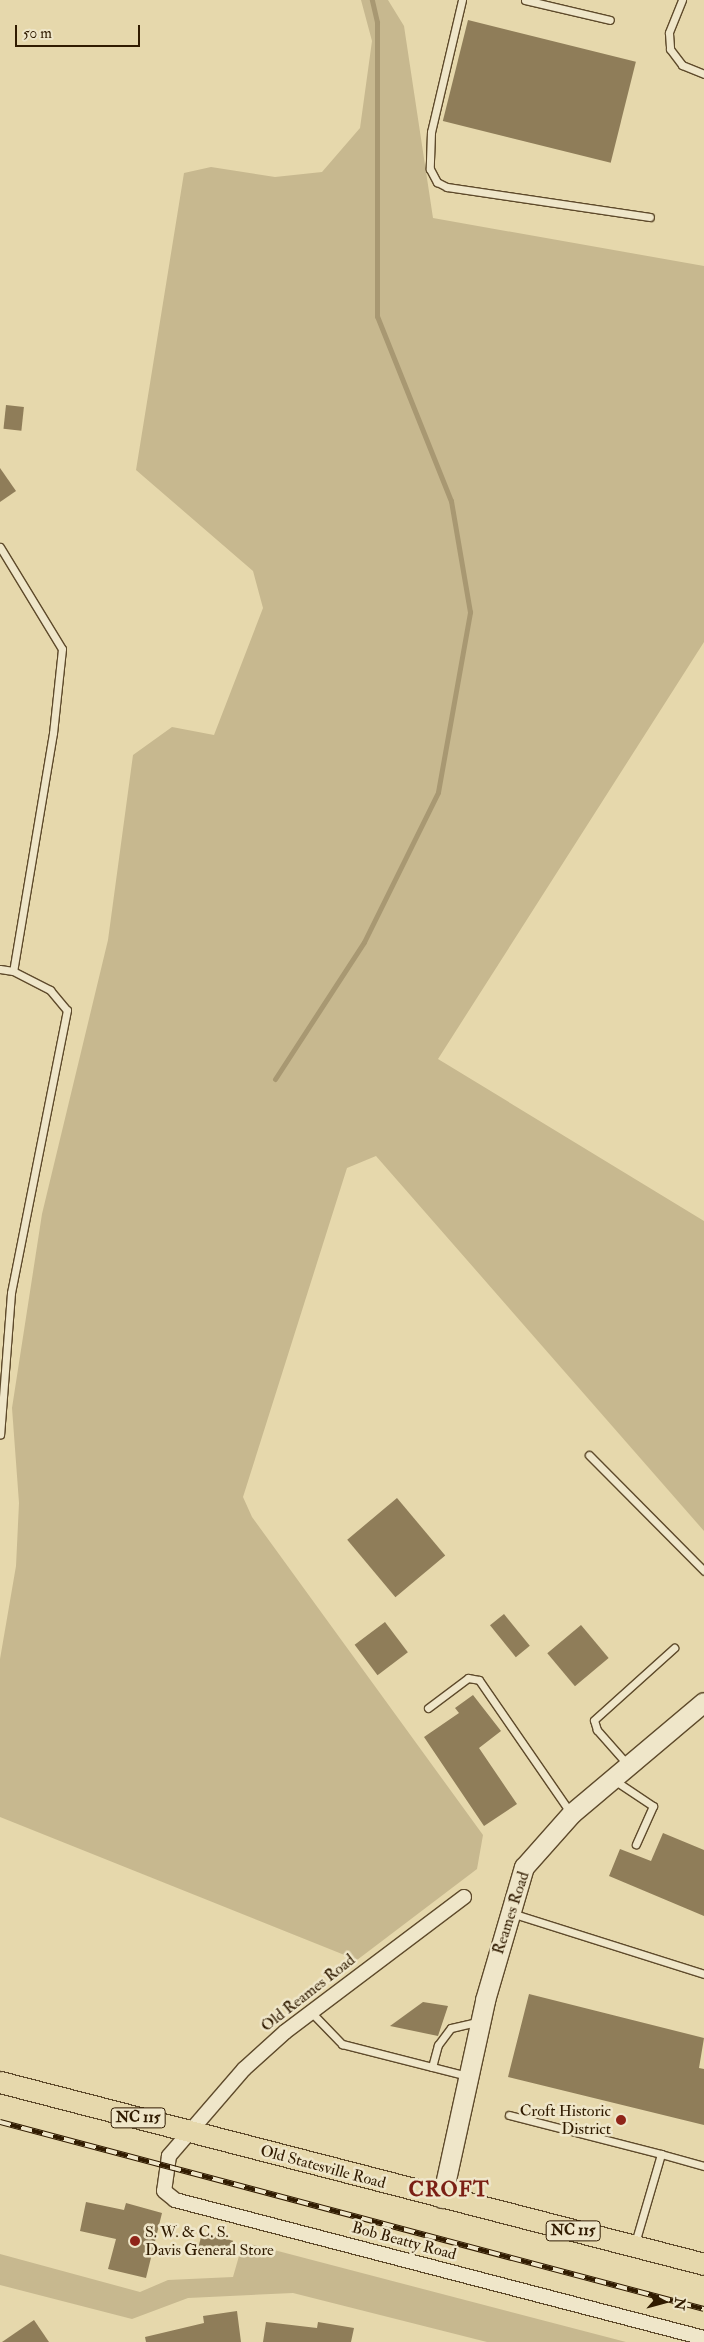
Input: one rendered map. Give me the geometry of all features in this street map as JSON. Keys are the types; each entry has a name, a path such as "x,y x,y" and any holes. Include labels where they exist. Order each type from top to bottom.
{"main road":[{"name":"Reames Road","path":"442,2198 480,2021 508,1912 524,1867 572,1813 704,1702"},
{"name":"Old Statesville Road","path":"0,2082 442,2198 704,2264"}],"street":[{"name":"Old Reames Road","path":"188,2131 244,2069 311,2012 464,1897"},
{"name":"Bob Beatty Road","path":"188,2131 169,2156 162,2184 175,2200 704,2338"}],"lane":[{"path":"462,0 431,132 430,170 438,182 447,187 650,216"},
{"path":"525,0 610,20"},
{"path":"682,0 669,33 670,49 682,65 704,74"},
{"path":"0,547 62,649 54,732 13,971"},
{"path":"0,969 13,971 50,990 67,1010 11,1293 0,1435"},
{"path":"589,1455 704,1571"},
{"path":"628,1765 597,1730 594,1720 674,1648"},
{"path":"428,1708 468,1678 479,1680 572,1813"},
{"path":"612,1779 653,1806 636,1844"},
{"path":"508,1912 704,1974"},
{"path":"311,2012 342,2044 468,2076"},
{"path":"432,2067 438,2044 451,2028 480,2021"},
{"path":"509,2114 704,2166"},
{"path":"634,2246 661,2154"}],"shaded area":[{"path":"361,0 388,0 404,26 433,218 704,266 704,642 438,1059 704,1221 704,1531 376,1156 347,1168 243,1497 252,1517 483,1835 477,1869 357,1960 0,1817 0,1659 16,1566 19,1503 12,1408 42,1214 108,940 133,755 172,727 214,735 263,608 253,571 136,470 184,173 211,167 275,177 322,172 360,128 372,41"},
{"path":"243,2242 626,2342 487,2342 293,2293 188,2298 132,2319 0,2285 0,2254 140,2292 168,2280 233,2277"}],"building":[{"path":"468,20 636,62 611,163 443,121"},
{"path":"6,405 24,407 21,431 3,429"},
{"path":"0,468 16,491 0,502"},
{"path":"397,1498 445,1555 395,1597 347,1540"},
{"path":"504,1614 530,1646 516,1657 490,1625"},
{"path":"385,1622 408,1652 378,1675 355,1645"},
{"path":"581,1625 609,1658 575,1686 547,1653"},
{"path":"473,1695 501,1731 479,1748 517,1804 484,1826 424,1737 459,1713 455,1708"},
{"path":"663,1833 704,1850 704,1916 609,1876 620,1849 651,1861"},
{"path":"529,1994 704,2038 699,2068 704,2069 704,2125 508,2077"},
{"path":"423,2002 448,2006 438,2036 390,2026"},
{"name":"S. W. & C. S. Davis General Store","path":"86,2202 124,2210 126,2203 162,2213 146,2278 108,2269 116,2239 80,2231"},
{"path":"202,2233 233,2241 229,2257 198,2249"},
{"path":"237,2311 241,2342 146,2342 145,2337 204,2323 203,2316"},
{"path":"34,2320 49,2342 2,2342"},
{"path":"266,2322 317,2328 318,2322 354,2328 351,2342 263,2342"}],"waterway":[{"path":"275,1079 364,942 438,792 470,612 451,501 377,316 377,22 372,0"}],"railway":[{"path":"0,2122 704,2309"}],"place":[{"name":"Croft Historic District","path":"621,2120"},
{"name":"S. W. & C. S. Davis General Store","path":"135,2241"}],"district":[{"name":"CROFT","path":"449,2190"}]}
